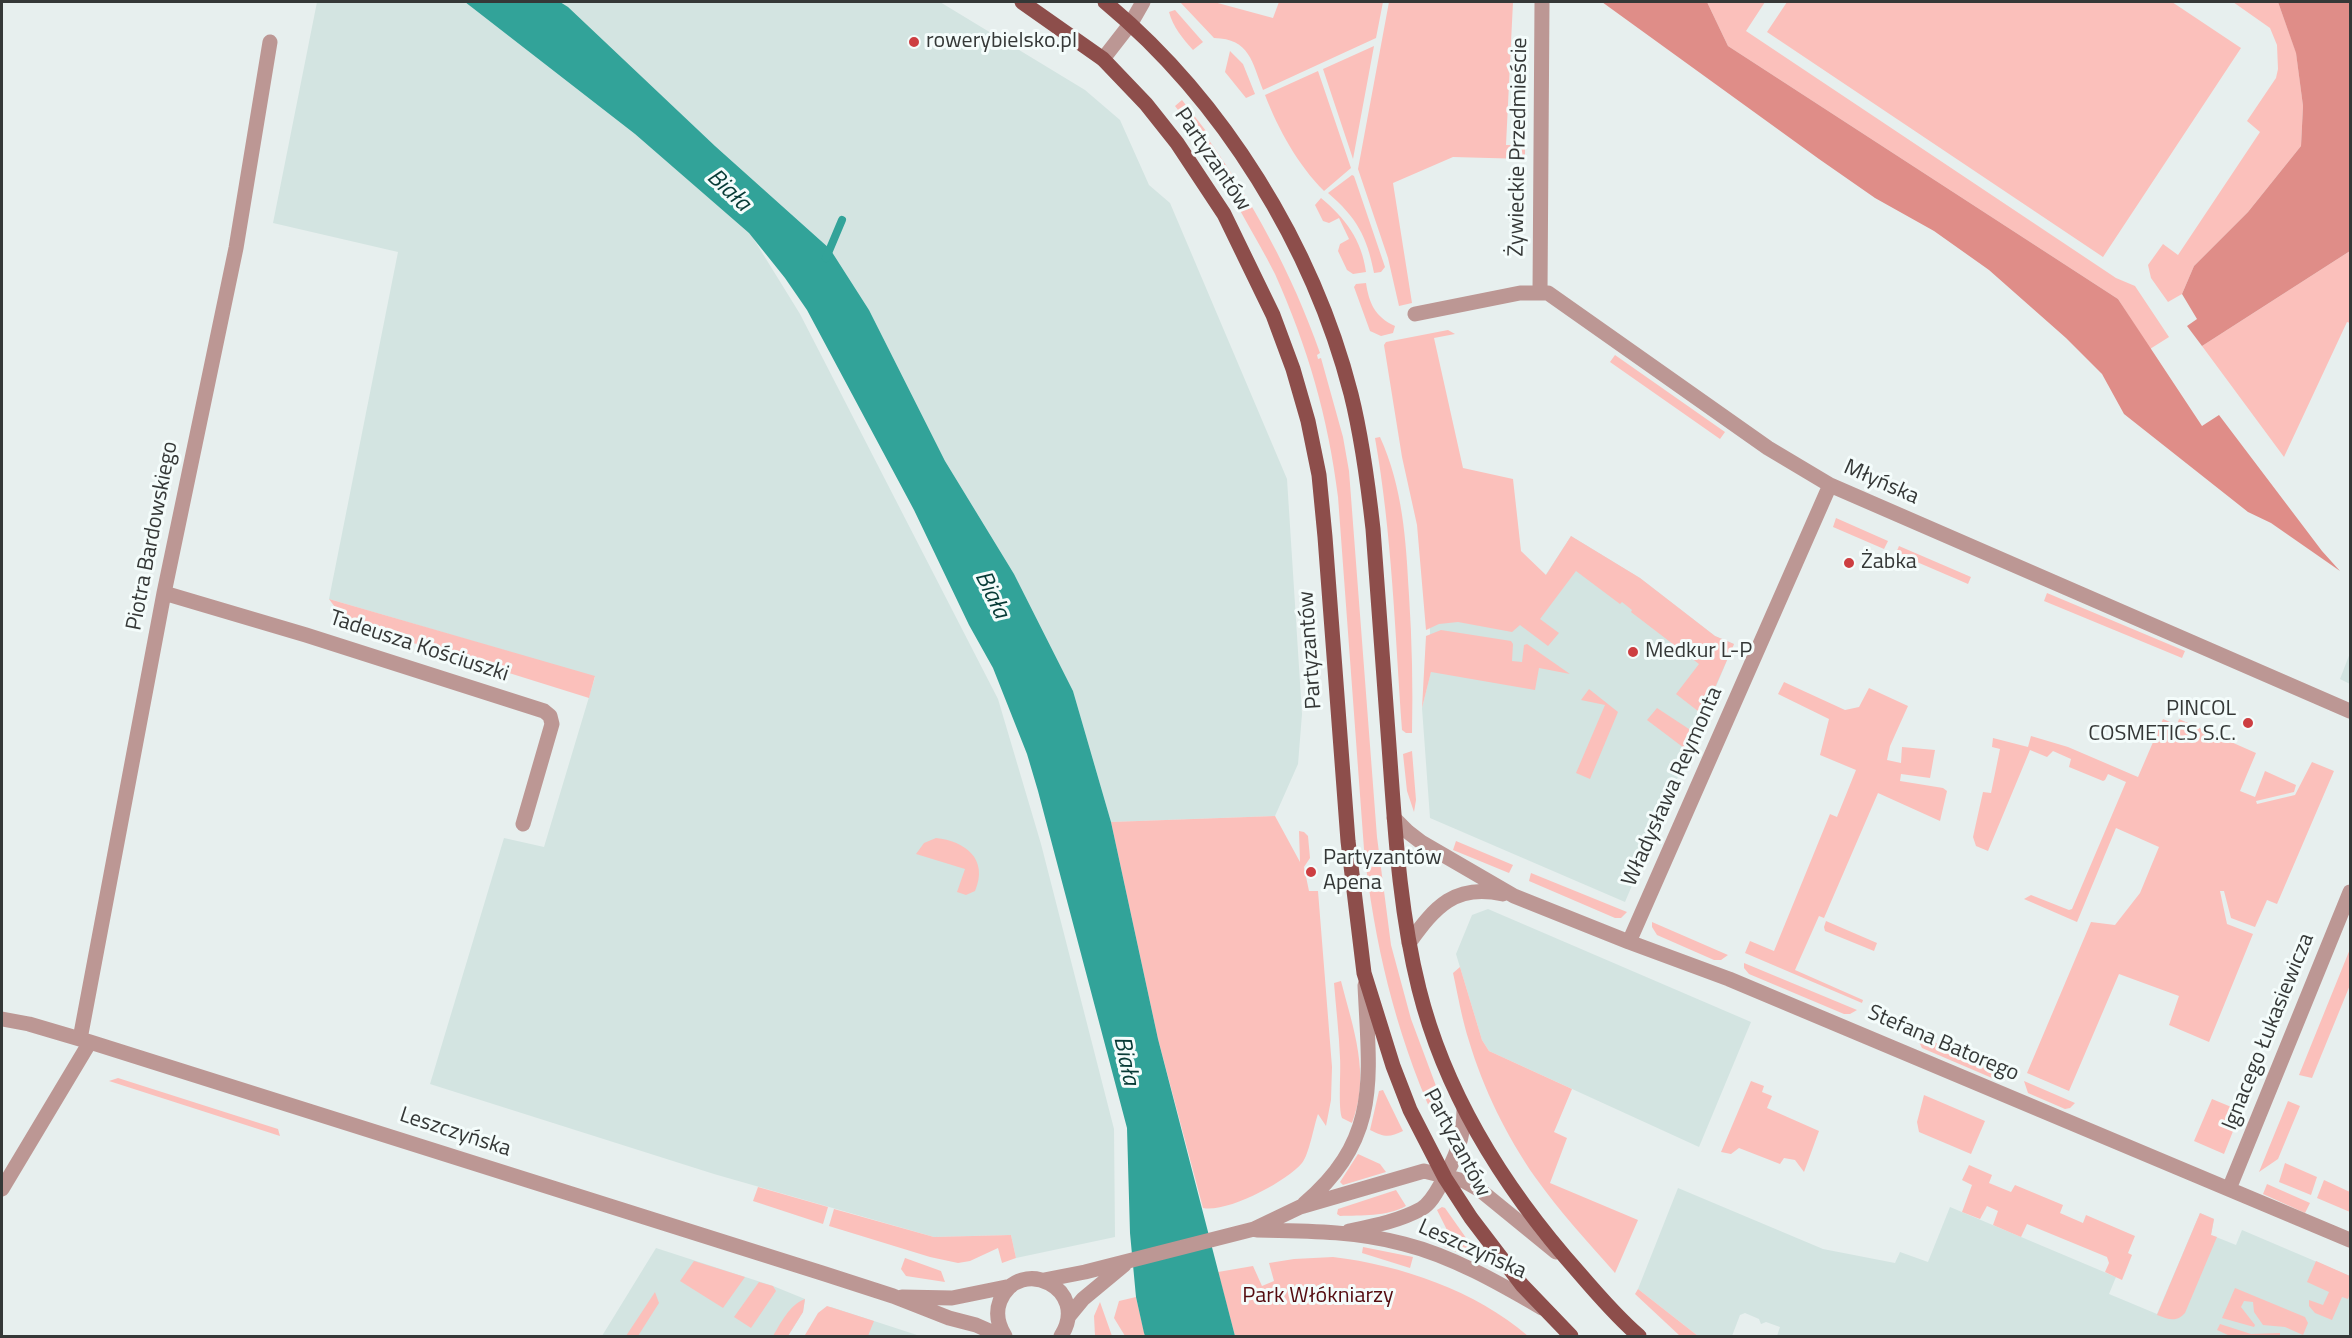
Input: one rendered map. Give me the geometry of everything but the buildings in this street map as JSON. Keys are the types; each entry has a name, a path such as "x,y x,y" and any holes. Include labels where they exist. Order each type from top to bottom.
{"main road":[{"name":"Partyzantów","path":"1022,2 1103,59 1140,97 1170,135 1224,214 1273,315 1293,369 1308,421 1319,475 1348,841 1364,973 1410,1110 1445,1178 1478,1228 1544,1310 1571,1336"},
{"name":"Partyzantów","path":"1105,2 1131,23 1182,78 1225,132 1273,204 1317,295 1351,394 1360,438 1373,529 1401,893 1419,991 1464,1110 1509,1187 1570,1263 1639,1336"}],"street":[{"path":"1103,59 1131,23 1143,2"},
{"name":"Żywieckie Przedmieście","path":"1540,292 1542,2"},
{"name":"Piotra Bardowskiego","path":"85,1040 164,593 236,248 270,42"},
{"path":"1415,314 1520,293 1540,292"},
{"name":"Młyńska","path":"1540,292 1554,296 1758,441 1830,485 2350,711"},
{"name":"Władysława Reymonta","path":"1629,942 1830,485"},
{"name":"Tadeusza Kościuszki","path":"164,593 306,635 544,711 550,716 552,724 523,824"},
{"name":"Stefana Batorego","path":"1394,818 1421,842 1514,896 1729,979 2350,1240"},
{"name":"Stefana Batorego","path":"1409,943 1430,916 1457,895 1479,890 1514,896"},
{"name":"Ignacego Łukasiewicza","path":"2229,1189 2350,892"},
{"name":"Leszczyńska","path":"1300,1207 1324,1187 1342,1165 1356,1139 1366,1107 1369,1075 1364,973"},
{"name":"Leszczyńska","path":"2,1019 85,1040 893,1296 920,1308 1003,1336"},
{"path":"2,1189 85,1040"},
{"name":"Leszczyńska","path":"1343,1233 1390,1222 1422,1209 1435,1195 1454,1162 1464,1129 1464,1110"},
{"name":"Leszczyńska","path":"893,1296 952,1298 1011,1286 1033,1278 1044,1280 1254,1229 1300,1207 1424,1172 1445,1178"},
{"path":"1445,1178 1464,1181 1480,1190 1570,1263"},
{"name":"Leszczyńska","path":"1254,1229 1343,1233 1404,1244 1428,1251 1485,1276 1544,1310"},
{"name":"Leszczyńska","path":"1068,1329 1083,1299 1129,1261"},
{"path":"1044,1280 1063,1294 1068,1329"},
{"path":"1003,1336 997,1317 998,1306 1003,1295 1011,1286"}],"shaded area":[{"path":"317,2 465,2 635,134 750,233 800,314 998,699 1041,844 1114,1129 1115,1237 1016,1258 1011,1235 934,1237 714,1174 430,1084 504,838 544,847 595,677 329,599 398,252 273,223"},
{"path":"560,2 940,2 1085,90 1120,120 1149,185 1170,203 1287,479 1302,714 1298,764 1275,816 1111,822 1073,691 1014,574 945,461 869,310 830,249"},
{"path":"1602,2 1707,2 1728,46 2118,299 2202,426 2219,415 2322,551 2340,571 2271,523 2248,512 2124,414 2102,374 2066,338 1989,270 1934,231 1875,198"},
{"path":"2278,2 2350,2 2350,251 2202,346 2187,326 2197,319 2182,294 2194,266 2248,212 2301,146 2303,106 2296,53"},
{"path":"1571,536 1640,578 1715,636 1734,644 1625,902 1430,818 1422,708 1431,671 1429,593 1545,576"},
{"path":"2350,653 2350,684 2340,679"},
{"path":"1488,909 1751,1022 1699,1147 1489,1051 1482,1040 1456,954 1472,915"},
{"path":"1678,1188 1823,1249 1895,1263 1900,1252 1928,1262 1950,1207 2116,1277 2109,1294 2157,1314 2200,1213 2214,1219 2211,1235 2236,1245 2242,1230 2350,1276 2350,1336 1777,1336 1780,1327 1766,1322 1761,1324 1759,1319 1745,1313 1740,1315 1732,1336 1698,1336 1638,1289"},
{"path":"656,1248 773,1286 805,1299 803,1312 788,1336 602,1336"},
{"path":"831,1307 874,1321 920,1336 810,1336"}],"green space":[{"path":"1180,2 1214,2 1273,18 1279,2 1383,2 1376,38 1263,90 1248,54 1235,43 1226,39 1214,38"},
{"path":"1389,2 1513,2 1506,145 1525,145 1525,159 1453,157 1393,183 1412,303 1399,306 1388,258 1358,169"},
{"path":"1707,2 1765,2 1746,31 2116,278 2135,286 2169,337 2150,349 2118,299 1728,46"},
{"path":"1787,2 2172,2 2241,48 2103,257 1767,32"},
{"path":"2233,2 2278,2 2296,52 2303,106 2301,146 2248,212 2194,266 2182,294 2168,302 2151,278 2148,265 2163,244 2178,255 2260,132 2247,121 2276,78 2278,69 2277,45 2270,28"},
{"path":"1175,10 1203,42 1193,50 1173,23 1169,12"},
{"path":"1374,46 1353,159 1323,69"},
{"path":"1230,51 1243,64 1255,94 1246,98 1225,72"},
{"path":"1318,71 1351,168 1324,191 1290,146 1265,95"},
{"path":"1182,100 1206,131 1204,133 1239,185 1284,266 1320,353 1317,355 1318,359 1321,358 1343,437 1349,471 1377,837 1391,945 1411,1019 1445,1110 1433,1116 1397,1018 1380,952 1368,884 1338,497 1329,439 1307,356 1275,274 1211,158 1175,106"},
{"path":"1352,175 1385,267 1381,272 1374,273 1368,248 1359,228 1346,210 1328,193"},
{"path":"1321,198 1351,230 1361,250 1366,272 1353,274 1347,270 1338,251 1340,244 1349,239 1339,218 1329,223 1323,221 1315,205"},
{"path":"2350,251 2350,323 2347,322 2284,457 2202,346"},
{"path":"1366,283 1374,309 1382,318 1395,326 1393,333 1381,336 1370,331 1354,287 1356,284"},
{"path":"1448,330 1455,334 1434,338 1463,468 1513,479 1521,551 1546,575 1571,536 1640,578 1715,636 1734,644 1703,715 1676,694 1699,664 1631,612 1632,610 1622,602 1620,604 1576,571 1540,619 1559,633 1548,646 1520,625 1512,632 1458,622 1439,624 1426,630 1417,525 1402,457 1384,345 1386,342"},
{"path":"1615,355 1725,432 1720,439 1610,362"},
{"path":"1380,437 1394,475 1405,534 1412,647 1412,733 1402,730 1389,547 1375,438"},
{"path":"1836,518 1888,541 1884,549 1833,527"},
{"path":"1899,546 1971,577 1968,584 1896,553"},
{"path":"2047,593 2185,651 2182,658 2044,601"},
{"path":"329,599 595,676 589,698 362,627 337,610"},
{"path":"1441,630 1511,641 1513,644 1512,661 1522,662 1524,645 1527,644 1570,674 1539,668 1535,690 1431,672 1422,708 1426,636"},
{"path":"1784,682 1845,710 1859,707 1869,688 1908,706 1890,746 1887,760 1901,763 1902,747 1935,750 1930,778 1901,774 1900,781 1943,788 1947,791 1940,821 1878,793 1824,918 1819,916 1795,970 1863,1000 1862,1003 1745,953 1750,941 1774,951 1830,814 1837,817 1856,770 1820,755 1829,719 1778,694"},
{"path":"1589,689 1618,712 1590,779 1576,773 1605,705 1581,700"},
{"path":"1657,708 1695,733 1688,751 1647,720"},
{"path":"2163,719 2177,725 2179,719 2256,753 2240,791 2255,797 2265,771 2296,785 2294,792 2256,801 2257,804 2295,795 2312,762 2334,771 2277,904 2267,900 2255,927 2231,918 2224,891 2220,891 2227,924 2253,934 2209,1042 2169,1025 2179,996 2119,974 2069,1091 2027,1073 2091,922 2115,925 2140,893 2159,847 2116,828 2077,922 2024,899 2031,895 2069,910 2072,909 2126,782 2108,774 2103,781 2069,767 2071,759 2053,751 2047,757 2030,750 1988,851 1976,846 1973,837 1983,792 1991,793 2000,749 1992,747 1993,738 2028,747 2031,736 2068,747 2138,777"},
{"path":"1412,751 1416,800 1414,812 1407,791 1403,754"},
{"path":"1275,816 1300,862 1299,831 1308,836 1310,858 1304,867 1309,891 1318,891 1332,1067 1331,1100 1326,1126 1318,1114 1307,1154 1294,1171 1270,1187 1241,1201 1226,1206 1203,1208 1158,1039 1111,822"},
{"path":"936,838 956,843 972,854 979,870 979,880 975,891 966,895 957,892 965,869 916,854 924,843"},
{"path":"1456,841 1513,865 1509,873 1453,850"},
{"path":"1531,873 1627,912 1621,918 1615,918 1529,881"},
{"path":"1826,921 1877,943 1874,951 1825,931"},
{"path":"1652,922 1728,955 1721,960 1714,960 1657,935"},
{"path":"2350,949 2350,985 2312,1078 2299,1075"},
{"path":"1744,963 1857,1010 1844,1014 1749,974 1744,968"},
{"path":"1460,967 1482,1040 1489,1051 1572,1089 1554,1132 1567,1138 1550,1183 1638,1220 1615,1273 1544,1190 1525,1162 1497,1112 1481,1076 1464,1024 1453,973"},
{"path":"1341,981 1355,1034 1360,1069 1360,1087 1352,1123 1342,1118 1340,1106 1340,1049 1334,983"},
{"path":"1915,1034 2012,1076 1999,1081 1922,1048"},
{"path":"118,1078 278,1129 280,1136 109,1081"},
{"path":"1751,1081 1764,1086 1762,1092 1772,1096 1767,1108 1819,1131 1804,1172 1795,1160 1784,1158 1780,1164 1739,1148 1731,1154 1721,1152"},
{"path":"2024,1081 2075,1103 2065,1109 2028,1093"},
{"path":"1383,1090 1403,1131 1390,1136 1370,1130 1379,1091"},
{"path":"1924,1095 1985,1121 1971,1154 1919,1132 1917,1122"},
{"path":"2212,1099 2241,1111 2224,1154 2194,1141"},
{"path":"2288,1101 2300,1106 2278,1159 2259,1172"},
{"path":"1358,1154 1380,1164 1386,1172 1343,1185 1340,1182"},
{"path":"2285,1163 2317,1177 2311,1195 2279,1182"},
{"path":"1969,1165 1992,1175 1989,1183 2011,1192 2015,1185 2063,1205 2060,1213 2083,1223 2086,1215 2135,1236 2128,1253 2132,1255 2122,1280 2105,1272 2109,1263 2107,1257 2027,1224 2021,1237 1993,1225 1998,1211 1987,1206 1980,1219 1962,1212 1972,1185 1962,1180"},
{"path":"2324,1180 2350,1192 2350,1212 2317,1198"},
{"path":"2267,1184 2310,1203 2305,1213 2263,1194"},
{"path":"758,1187 828,1207 823,1224 753,1201"},
{"path":"1396,1190 1406,1206 1398,1210 1374,1215 1340,1216 1337,1214 1338,1209"},
{"path":"1442,1207 1476,1252 1476,1257 1472,1258 1444,1247 1448,1232 1437,1210"},
{"path":"834,1209 934,1237 1011,1235 1016,1258 1002,1263 998,1248 970,1261 958,1263 930,1257 829,1226"},
{"path":"2200,1213 2214,1219 2211,1235 2217,1237 2185,1313 2175,1319 2168,1319 2157,1315"},
{"path":"1363,1247 1413,1257 1410,1268 1362,1253"},
{"name":"Park Włókniarzy","path":"1333,1257 1385,1266 1461,1293 1507,1320 1528,1336 1235,1336 1218,1272 1253,1266 1262,1286 1274,1281 1269,1263"},
{"path":"905,1258 941,1271 945,1282 906,1276 901,1269"},
{"path":"694,1261 745,1277 723,1308 680,1281"},
{"path":"2316,1261 2350,1276 2348,1299 2342,1297 2332,1320 2315,1313 2309,1306 2309,1300 2323,1305 2329,1292 2307,1282"},
{"path":"759,1282 773,1286 776,1291 751,1328 734,1317"},
{"path":"2235,1288 2305,1317 2308,1323 2303,1335 2285,1327 2263,1325 2254,1312 2253,1302 2244,1301 2241,1307 2255,1325 2254,1327 2222,1318"},
{"path":"1638,1289 1698,1336 1680,1336 1635,1294"},
{"path":"655,1292 659,1303 638,1336 626,1336"},
{"path":"1136,1297 1145,1336 1125,1336 1114,1318 1119,1301"},
{"path":"805,1299 803,1312 788,1336 773,1336 794,1305"},
{"path":"1100,1302 1112,1336 1095,1336 1094,1316"},
{"path":"827,1306 874,1321 868,1336 805,1335 818,1313"},
{"path":"2220,1324 2251,1334 2280,1333 2280,1336 2230,1336 2217,1330"}],"water":[{"name":"Biała","path":"465,2 560,2 568,7 715,146 830,249 869,310 945,461 1014,574 1073,691 1111,822 1158,1039 1235,1336 1145,1336 1136,1297 1130,1233 1127,1128 1027,754 993,668 969,625 914,510 807,310 749,233 635,134"}],"waterway":[{"path":"826,258 842,220"}],"place":[{"name":"rowerybielsko.pl","path":"914,42"},
{"name":"Żabka","path":"1849,563"},
{"name":"Medkur L-P","path":"1633,652"},
{"name":"PINCOL COSMETICS S.C.","path":"2248,723"},
{"name":"Partyzantów Apena","path":"1311,872"}]}
